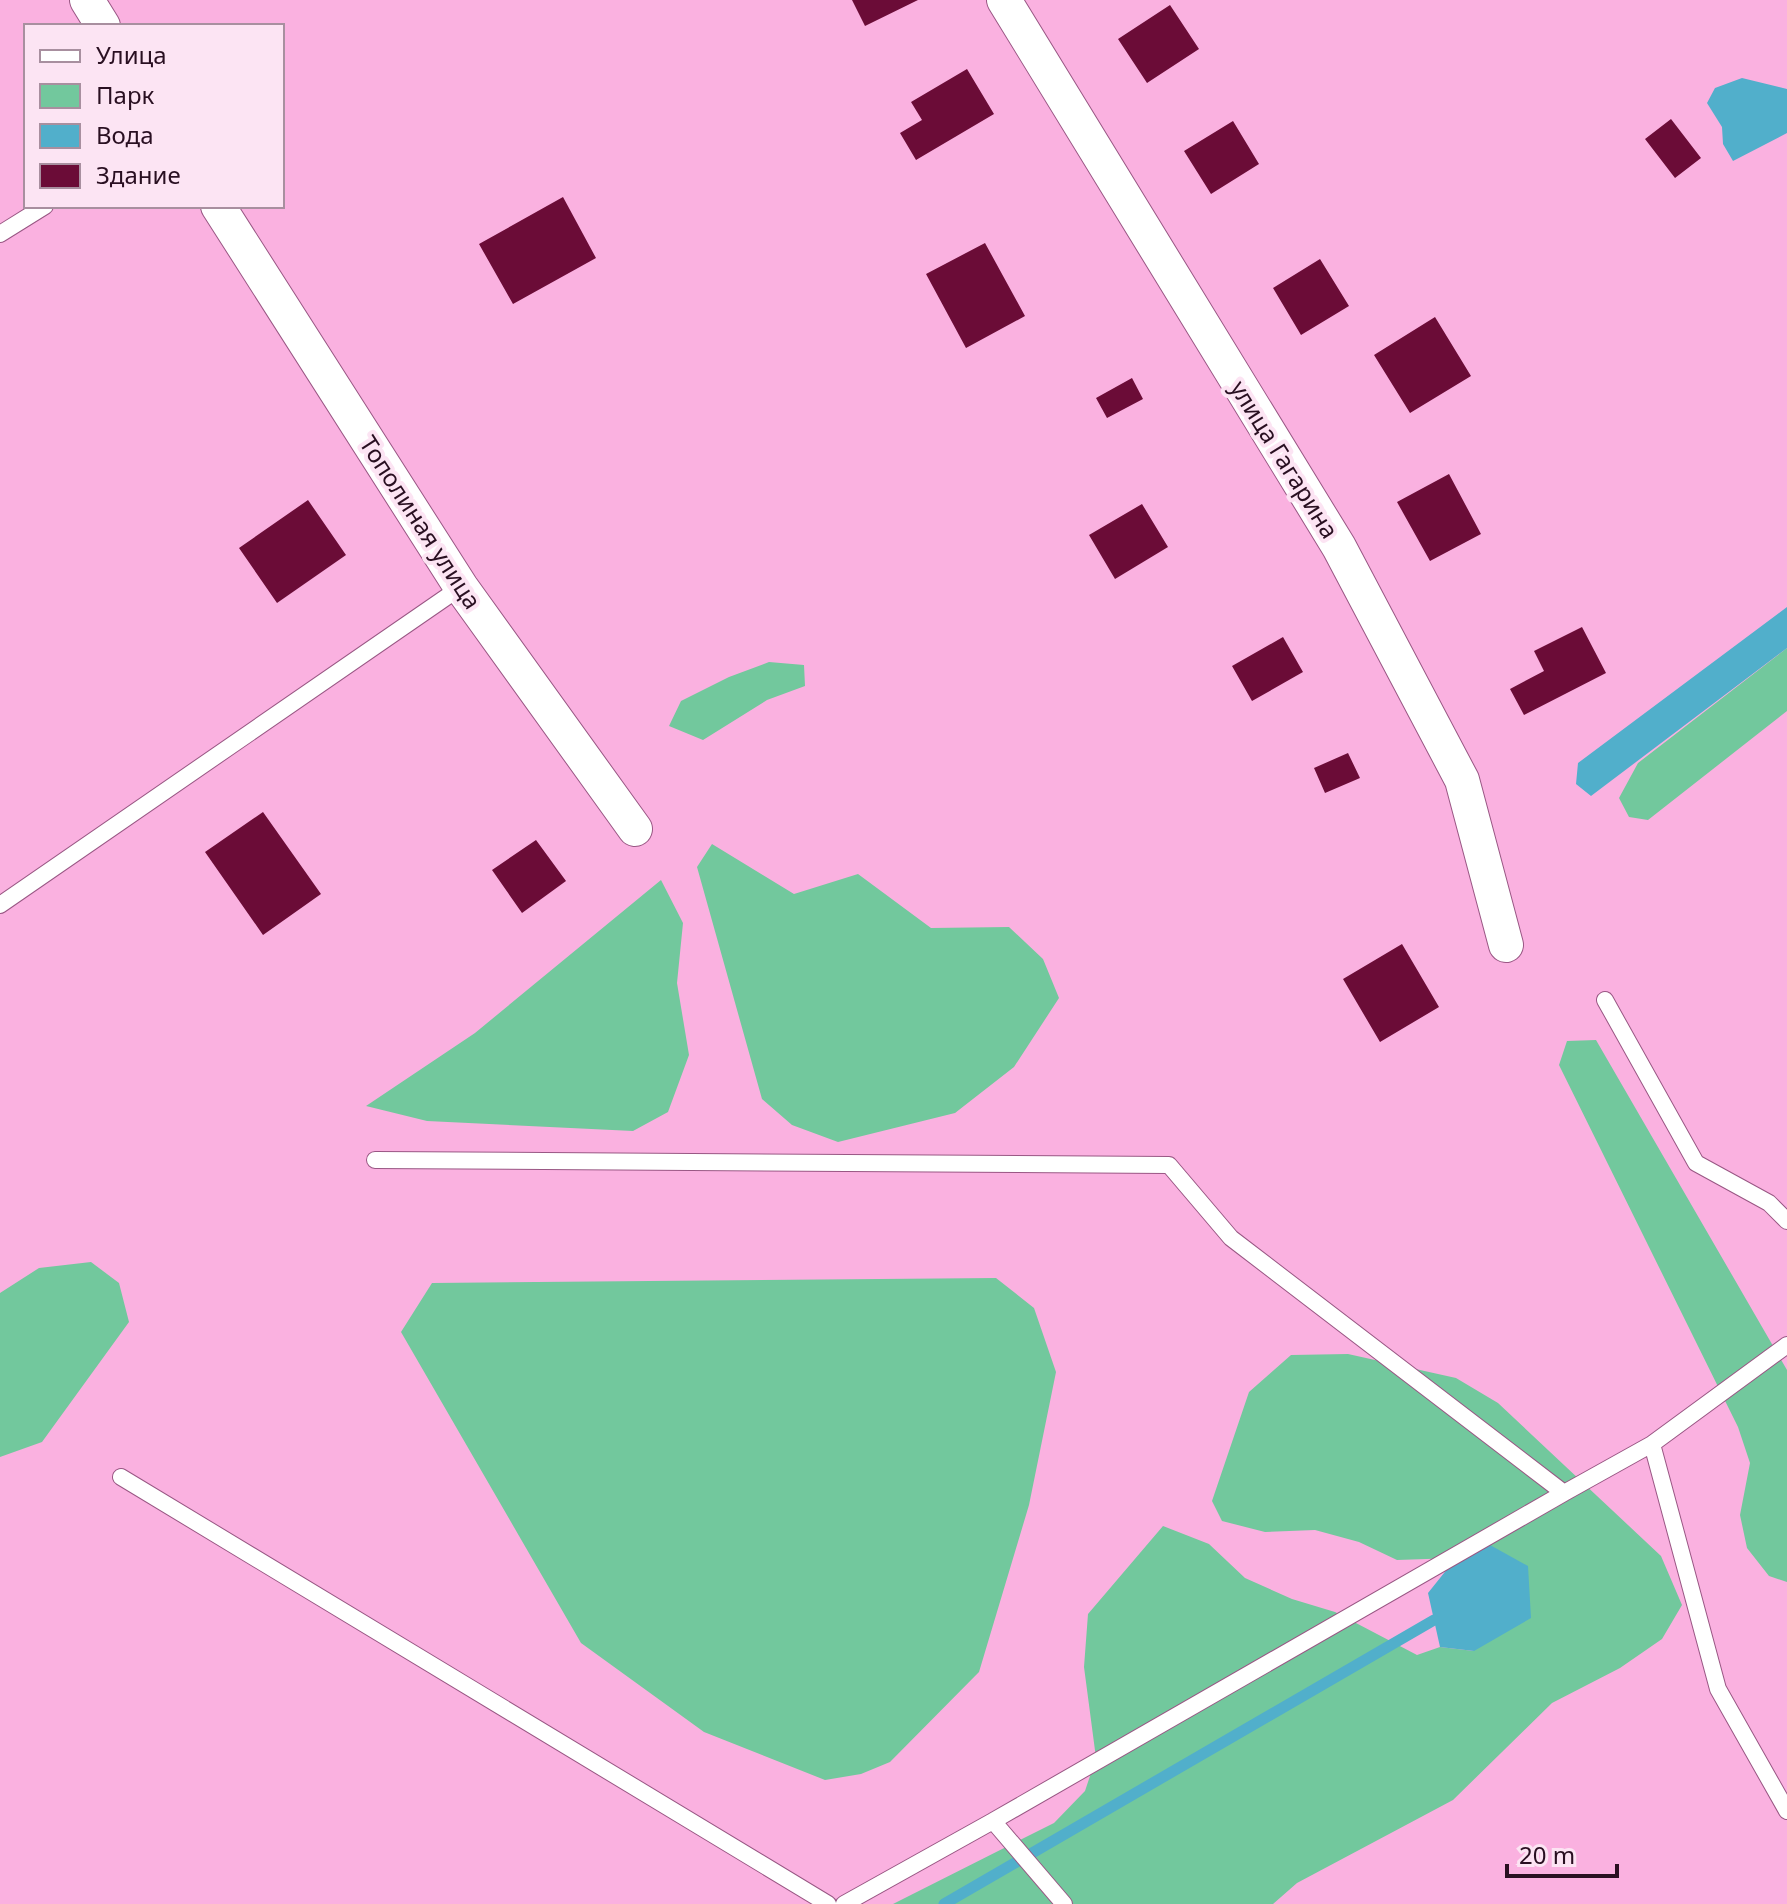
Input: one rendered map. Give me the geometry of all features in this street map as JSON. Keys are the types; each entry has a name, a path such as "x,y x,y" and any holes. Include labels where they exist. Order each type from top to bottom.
{"street":[{"path":"87,0 102,24"},
{"name":"улица Гагарина","path":"1004,0 1347,561 1462,780 1506,945"},
{"name":"Тополиная улица","path":"219,208 461,587 635,829"}],"lane":[{"path":"0,234 42,208"},
{"path":"0,905 461,587"},
{"path":"1605,1000 1696,1163 1769,1203 1787,1221"},
{"path":"375,1160 1169,1165 1231,1238 1564,1493"},
{"path":"844,1904 1652,1444 1787,1345"},
{"path":"1652,1444 1718,1689 1787,1811"},
{"path":"121,1477 828,1904"},
{"path":"993,1821 1064,1904"}],"green space":[{"path":"1787,648 1787,711 1648,820 1629,817 1619,798 1638,763"},
{"path":"769,662 804,665 805,686 767,700 703,740 669,726 681,701 729,677"},
{"path":"712,844 794,894 858,874 931,928 1009,927 1043,959 1059,998 1014,1067 955,1113 838,1142 792,1125 762,1099 697,867"},
{"path":"661,880 683,923 677,983 689,1055 668,1112 633,1131 427,1121 366,1106 475,1033"},
{"path":"1596,1040 1787,1370 1787,1582 1769,1576 1747,1548 1740,1515 1750,1463 1738,1427 1559,1065 1567,1041"},
{"path":"91,1262 119,1283 129,1322 42,1442 0,1457 0,1293 39,1268"},
{"path":"996,1278 1034,1308 1056,1372 1029,1505 979,1672 890,1762 861,1774 825,1780 704,1732 581,1643 401,1332 432,1283"},
{"path":"1348,1354 1456,1378 1498,1403 1661,1556 1682,1605 1662,1639 1620,1668 1552,1703 1453,1800 1297,1883 1273,1904 893,1904 1054,1823 1085,1791 1096,1758 1084,1667 1088,1614 1163,1526 1209,1544 1245,1578 1292,1599 1335,1612 1417,1655 1440,1647 1474,1651 1456,1558 1397,1560 1359,1542 1315,1530 1265,1532 1222,1521 1212,1501 1249,1392 1291,1355"}],"water":[{"path":"1742,78 1787,89 1787,133 1733,161 1723,144 1722,127 1707,103 1715,88"},
{"path":"1787,607 1787,648 1591,796 1576,784 1578,763"},
{"path":"1490,1545 1528,1566 1531,1618 1474,1651 1440,1647 1428,1593 1456,1558"}],"building":[{"path":"852,0 918,0 865,26"},
{"path":"1170,5 1199,49 1147,83 1118,39"},
{"path":"967,69 994,114 916,160 900,133 922,120 911,102"},
{"path":"1671,119 1701,158 1675,178 1645,139"},
{"path":"1233,121 1259,164 1211,194 1184,151"},
{"path":"563,197 596,258 513,304 479,244"},
{"path":"985,243 1025,316 966,348 926,274"},
{"path":"1320,259 1349,306 1301,335 1273,288"},
{"path":"1435,317 1471,376 1410,413 1374,355"},
{"path":"1132,378 1143,399 1107,418 1096,398"},
{"path":"1449,474 1481,534 1430,561 1397,502"},
{"path":"308,500 346,555 277,603 239,548"},
{"path":"1142,504 1168,547 1115,579 1089,535"},
{"path":"1582,627 1606,673 1524,715 1510,689 1544,671 1534,651"},
{"path":"1283,637 1303,672 1252,701 1232,666"},
{"path":"1348,753 1360,778 1325,793 1314,768"},
{"path":"263,812 321,894 263,935 205,852"},
{"path":"536,840 566,881 522,913 492,870"},
{"path":"1402,944 1439,1007 1380,1042 1343,979"}],"waterway":[{"path":"944,1904 1434,1620"}]}
